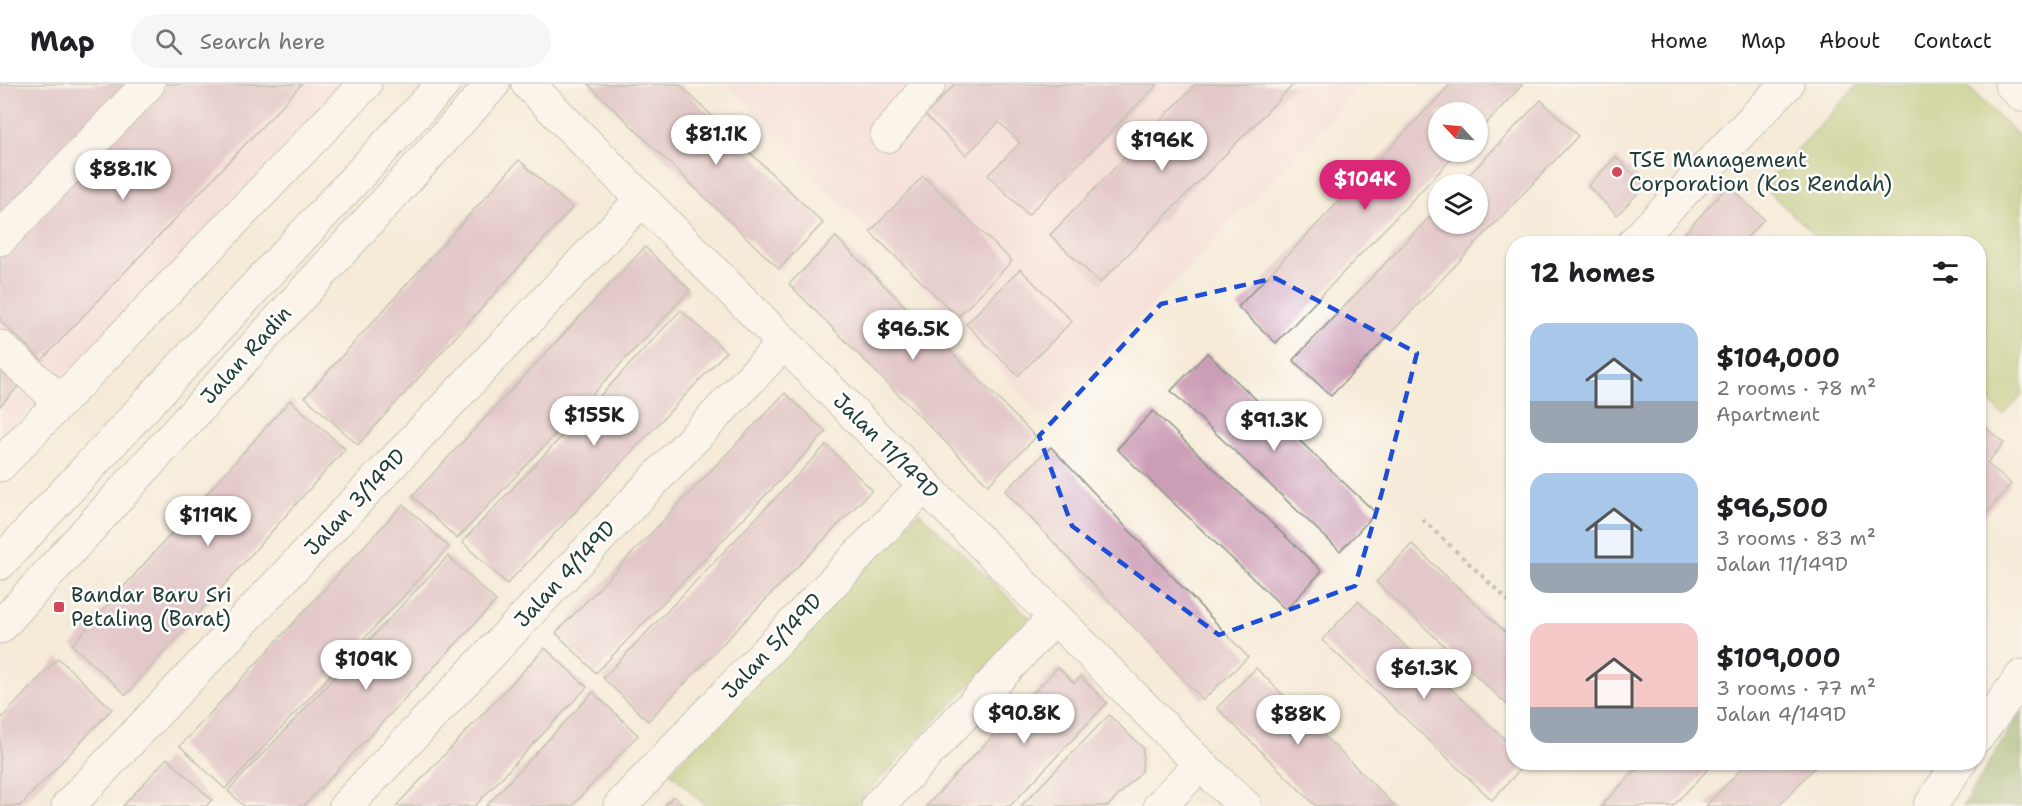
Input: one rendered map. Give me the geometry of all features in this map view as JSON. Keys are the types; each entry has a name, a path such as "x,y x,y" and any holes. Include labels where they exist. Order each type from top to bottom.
{"street":[{"path":"0,239 148,84"},
{"path":"0,465 365,84"},
{"name":"Jalan Radin","path":"0,563 443,84"},
{"name":"Jalan Radin","path":"0,627 493,84"},
{"name":"Jalan 11/149D","path":"528,84 1200,764 1245,806"},
{"path":"886,136 928,84"},
{"path":"1641,236 1787,84"},
{"path":"2011,84 2022,95"},
{"name":"Jalan 3/149D","path":"68,806 642,199"},
{"name":"Jalan 4/149D","path":"346,806 784,343"},
{"path":"0,347 60,401"},
{"name":"Jalan 5/149D","path":"620,806 925,485"},
{"path":"878,806 1055,617"},
{"path":"1989,697 2022,676"},
{"path":"1160,806 1200,764"},
{"path":"1930,806 1955,770"}],"path":[{"path":"1422,519 1506,598"}],"highlighted area":[{"path":"1275,278 1417,353 1382,492 1355,586 1219,635 1072,526 1039,436 1161,304"}],"shaded area":[{"path":"0,84 352,84 0,440"},
{"path":"728,84 1347,84 1355,92 1045,418"}],"green space":[{"path":"1859,84 1965,84 2022,139 2022,395 2003,415 1986,399 1986,236 1816,236 1763,186"},
{"path":"919,512 1032,620 854,806 706,806 670,772"},
{"path":"2022,711 2022,806 1963,806 1986,770"}],"building":[{"path":"0,84 126,84 0,217"},
{"path":"153,84 302,84 42,360 0,321 0,247"},
{"path":"588,84 679,84 823,223 779,269"},
{"path":"955,84 1158,84 1028,215 988,175 1020,143 999,122 966,155 925,115"},
{"path":"1196,84 1294,84 1100,283 1050,235"},
{"path":"1451,84 1523,84 1488,121 1488,102 1434,102"},
{"path":"1541,100 1578,136 1488,231 1488,174 1470,174 1481,162 1488,162 1488,155"},
{"path":"1428,108 1428,162 1448,162 1437,174 1428,174 1428,183 1276,343 1238,307"},
{"name":"TSE Management Corporation (Kos Rendah)","path":"1616,157 1645,186 1617,215 1588,186"},
{"path":"519,160 572,208 358,445 305,397"},
{"path":"923,176 1012,261 958,317 870,232"},
{"path":"1728,186 1764,219 1748,236 1682,236"},
{"path":"1428,218 1428,234 1485,234 1331,396 1293,360"},
{"path":"836,237 1036,437 988,485 789,284"},
{"path":"645,247 690,290 457,539 412,496"},
{"path":"1020,269 1072,321 1018,376 966,324"},
{"path":"681,310 726,352 507,584 462,542"},
{"path":"1207,353 1376,513 1340,551 1171,391"},
{"path":"0,357 24,380 0,406"},
{"path":"785,393 826,432 596,673 556,633"},
{"path":"290,400 345,449 126,695 72,645"},
{"path":"1153,411 1322,571 1286,610 1117,449"},
{"path":"1986,428 2004,443 1987,463 2011,484 1986,514"},
{"path":"826,445 872,490 648,721 603,678"},
{"path":"1051,447 1248,657 1203,700 1005,491"},
{"path":"403,504 449,547 225,789 180,746"},
{"path":"1412,544 1506,632 1506,704 1376,582"},
{"path":"448,556 496,601 304,806 244,806 228,791"},
{"path":"1358,601 1506,740 1506,770 1520,770 1492,800 1322,640"},
{"path":"545,648 587,687 475,806 396,806"},
{"path":"58,658 112,709 20,806 0,806 0,720"},
{"path":"1058,667 1074,683 1081,677 1107,703 1010,806 926,806"},
{"path":"1256,668 1395,806 1316,806 1217,708"},
{"path":"593,692 638,735 572,806 486,806"},
{"path":"1109,715 1143,748 1142,771 1108,806 1021,806"},
{"path":"167,758 212,800 206,806 123,806"},
{"path":"1635,770 1707,770 1673,806 1601,806"},
{"path":"1740,770 1812,770 1778,806 1706,806"},
{"path":"673,796 685,806 664,806"}],"place":[{"name":"TSE Management Corporation (Kos Rendah)","path":"1617,172"},
{"name":"Bandar Baru Sri Petaling (Barat)","path":"59,607"}]}
